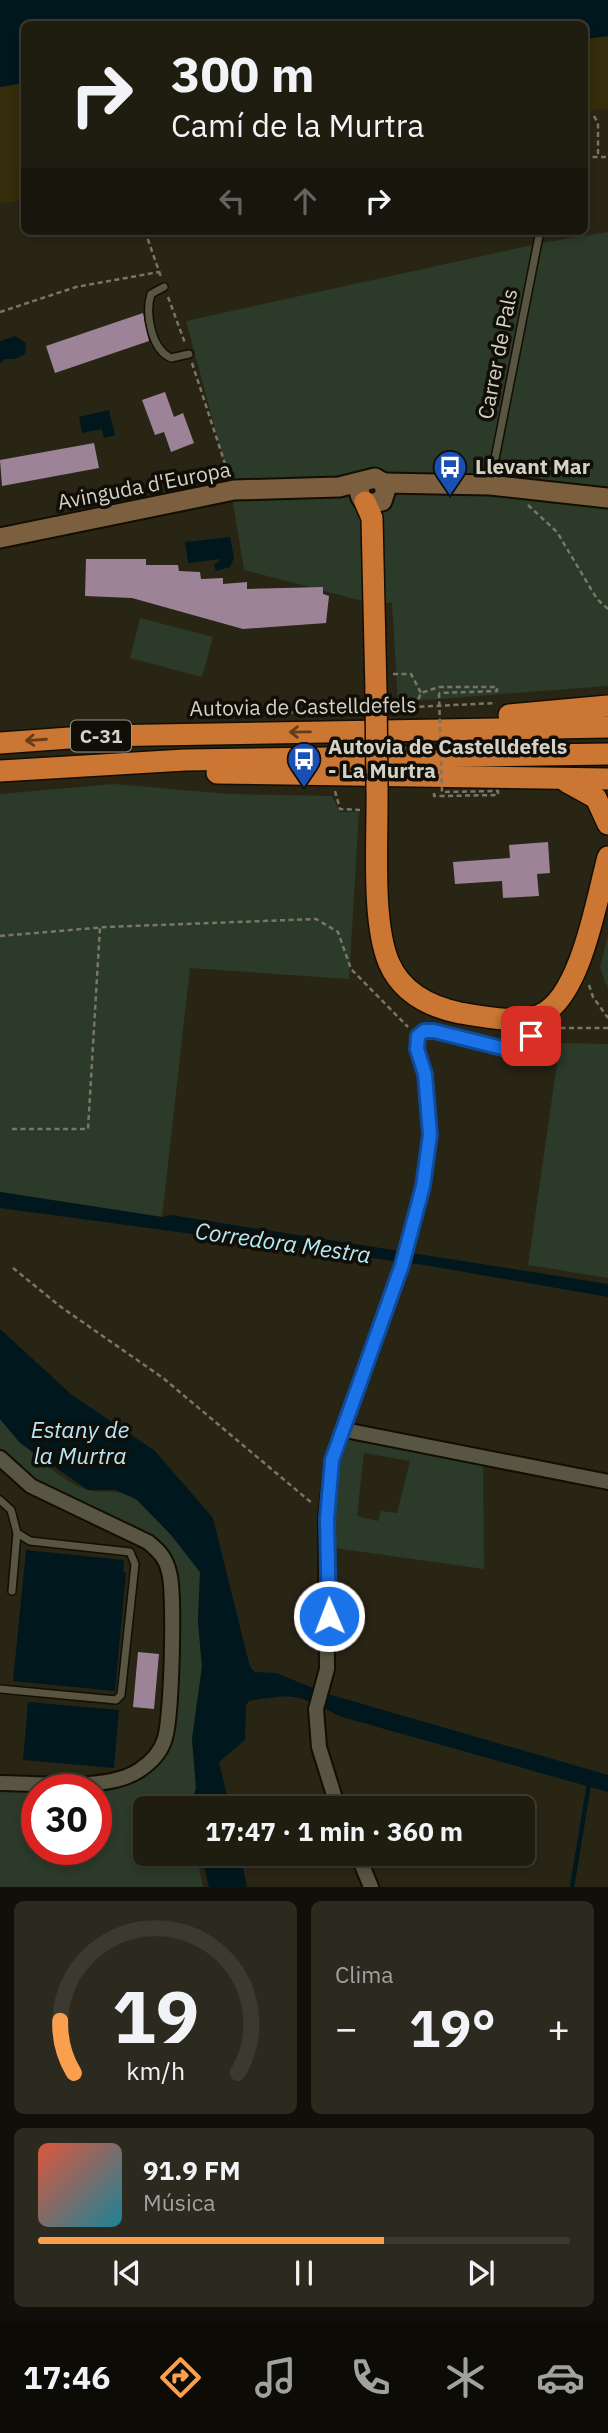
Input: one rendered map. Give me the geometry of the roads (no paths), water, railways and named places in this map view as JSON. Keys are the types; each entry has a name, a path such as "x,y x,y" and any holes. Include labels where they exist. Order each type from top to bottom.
{"highway":[{"path":"373,497 380,924 389,964 399,981 429,1004 452,1011 512,1019 531,1017 549,1010 570,982 608,857"},
{"path":"393,730 469,718 608,706"},
{"name":"Autovia de Castelldefels","path":"0,743 97,736 608,727"},
{"name":"C-31","path":"0,771 185,760 608,754"},
{"path":"61,766 352,777 608,779"},
{"path":"551,779 570,783 591,793 608,824"}],"street":[{"name":"Avinguda d'Europa","path":"0,538 234,490 339,487 373,497 413,483 490,485 608,498"},
{"path":"334,1796 319,1747 316,1709 328,1656 327,1513 332,1460 345,1430 362,1370 402,1265 423,1186 430,1135 425,1074 417,1049 418,1036 424,1031 434,1031 506,1049 518,1049 531,1036 531,1017"},
{"path":"345,1430 608,1482"},
{"path":"0,1458 31,1486 148,1542 163,1556 170,1574 171,1635 165,1741 157,1755 139,1771 113,1782 0,1783"},
{"path":"363,1866 372,1887"}],"lane":[{"name":"Carrer de Pals","path":"490,485 539,235"},
{"path":"164,287 151,294 147,311 159,350 171,358 189,354"},
{"path":"0,1500 11,1510 17,1533 12,1591"},
{"path":"0,1690 116,1700 121,1695 135,1564 130,1552 30,1541 17,1533"}],"water":[{"path":"0,0 608,0 608,36 588,39 588,21 21,21 21,84 0,87"},
{"path":"15,336 26,343 25,354 15,359 5,359 0,364 0,341"},
{"path":"109,410 115,435 104,438 102,429 82,433 79,417"},
{"path":"230,537 234,558 230,567 216,571 214,565 221,559 188,563 185,542"},
{"name":"Corredora Mestra","path":"0,1192 162,1217 171,1215 608,1284 608,1297 424,1265 0,1208"},
{"name":"Estany de la Murtra","path":"0,1329 72,1395 155,1451 213,1518 250,1667 255,1672 276,1673 328,1694 608,1775 608,1792 342,1717 306,1700 279,1697 249,1701 246,1705 245,1740 219,1762 227,1796 186,1796 194,1795 196,1788 192,1739 202,1667 198,1621 200,1572 171,1535 136,1499 115,1490 88,1490 20,1443 0,1419"},
{"path":"26,1550 124,1560 123,1572 126,1573 115,1691 13,1681"},
{"path":"28,1702 119,1710 114,1768 23,1760"},
{"path":"204,1866 243,1866 247,1887 209,1887"}],"waterway":[{"path":"572,1887 589,1784"}],"place":[{"name":"Llevant Mar","path":"450,497"},
{"name":"Autovia de Castelldefels - La Murtra","path":"304,789"}]}
